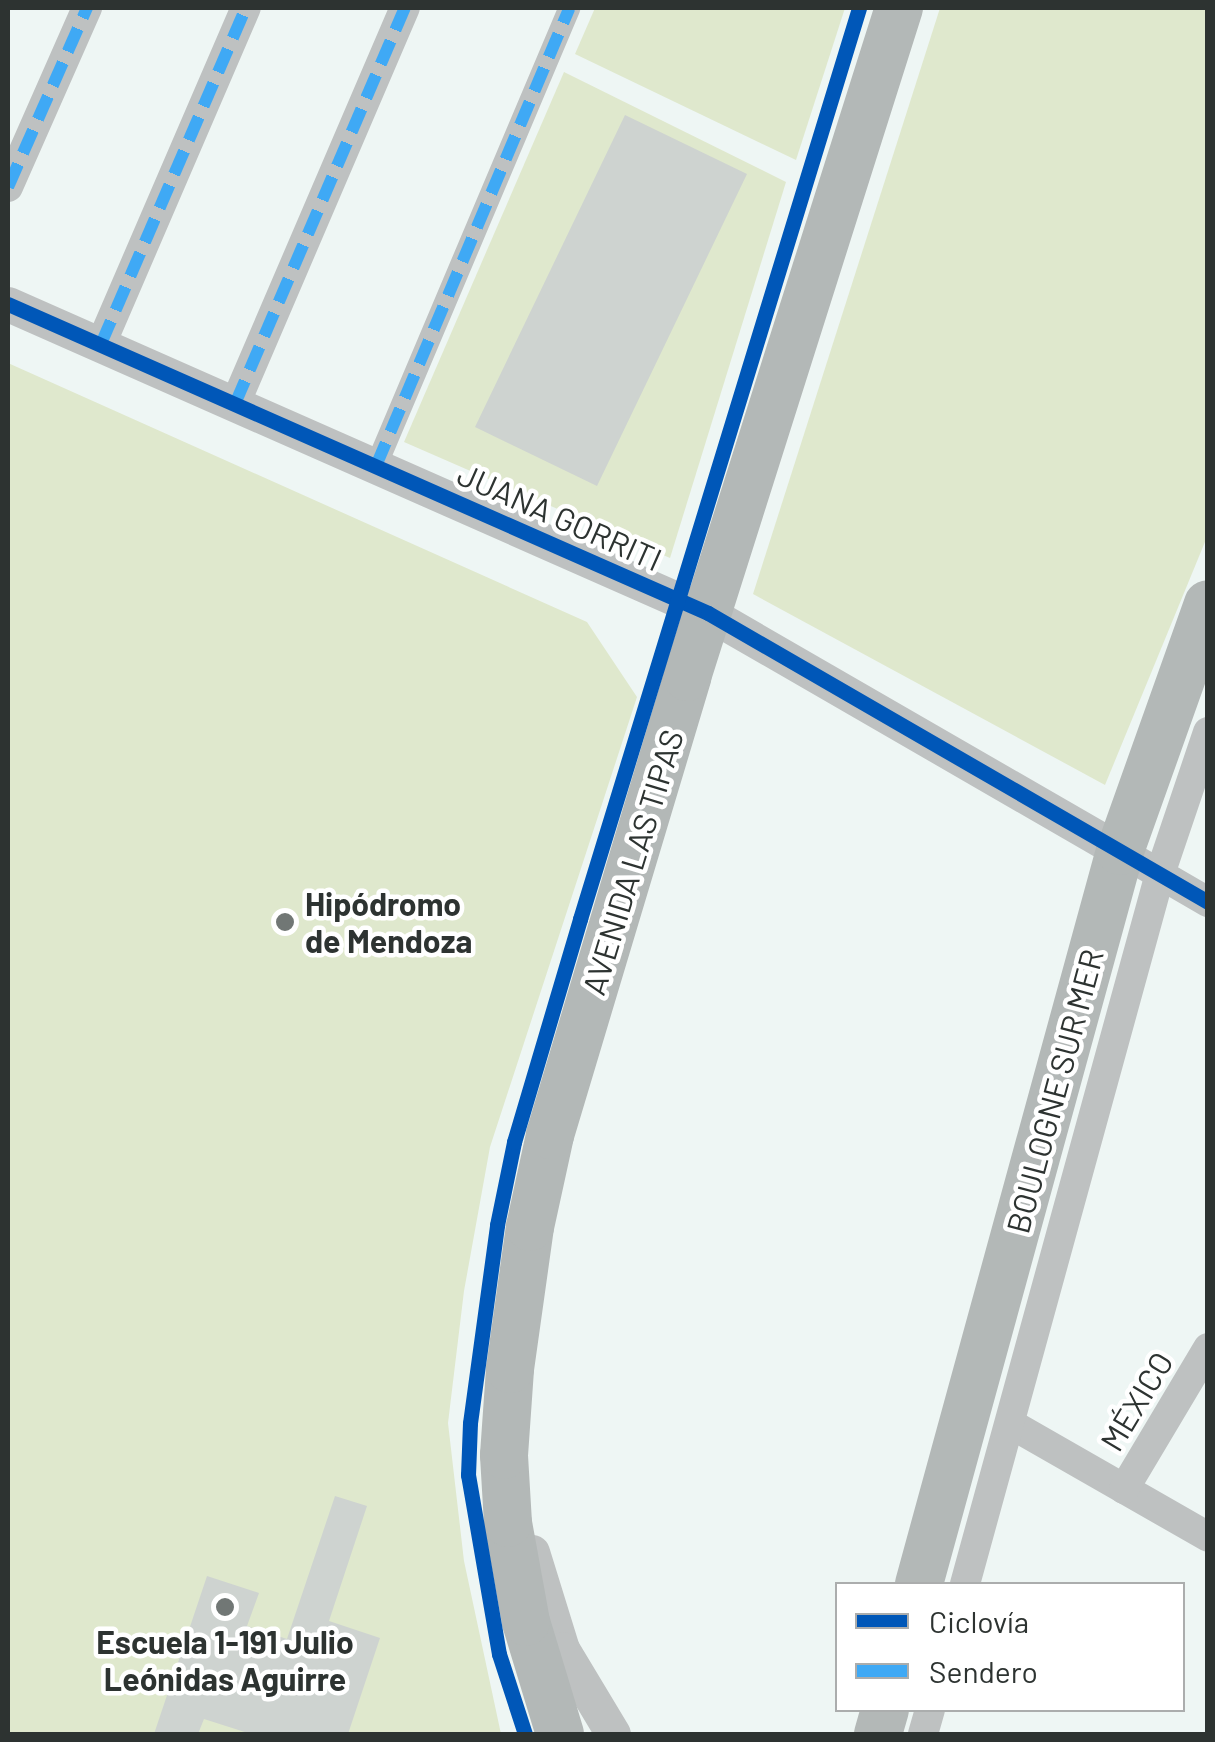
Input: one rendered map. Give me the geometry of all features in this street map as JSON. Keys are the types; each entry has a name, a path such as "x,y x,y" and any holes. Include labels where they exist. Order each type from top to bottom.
{"highway":[{"name":"AVENIDA LAS TIPAS","path":"560,1734 514,1568 504,1455 521,1281 550,1134 708,613 899,8"},
{"name":"BOULOGNE SUR MER","path":"920,1582 1120,851 1208,604"}],"street":[{"path":"8,187 87,8"},
{"path":"101,344 246,8"},
{"path":"234,404 405,8"},
{"path":"376,466 569,8"},
{"name":"JUANA GORRITI","path":"8,304 708,613 1120,851"},
{"name":"BOULOGNE SUR MER","path":"966,1582 1160,874 1208,732"},
{"path":"1120,851 1208,902"},
{"name":"MÉXICO","path":"1124,1490 1208,1348"},
{"path":"1010,1424 1208,1537"},
{"path":"504,1455 562,1648 614,1734"}],"green space":[{"path":"595,8 845,8 796,160 575,54"},
{"path":"940,8 1207,8 1207,537 1105,785 753,594"},
{"path":"564,72 786,182 670,558 404,442"},
{"name":"Hipódromo de Mendoza","path":"8,363 587,622 637,697 490,1147 464,1291 448,1423 464,1561 501,1734 8,1734"}],"building":[{"path":"625,115 747,174 597,486 475,427"},
{"name":"Escuela 1-191 Julio Leónidas Aguirre","path":"335,1496 367,1506 329,1621 380,1638 348,1734 251,1734 204,1719 198,1734 154,1734 207,1576 259,1593 247,1626 287,1639"}],"marked path":[{"path":"8,187 87,8"},
{"path":"101,344 246,8"},
{"path":"235,404 405,8"},
{"path":"376,466 569,8"}],"cycle path":[{"path":"525,1734 499,1654 468,1475 470,1423 497,1225 514,1142 580,919 859,8"},
{"path":"8,304 708,613 1208,902"}],"place":[{"name":"Hipódromo de Mendoza","path":"285,922"},
{"name":"Escuela 1-191 Julio Leónidas Aguirre","path":"225,1607"}]}
